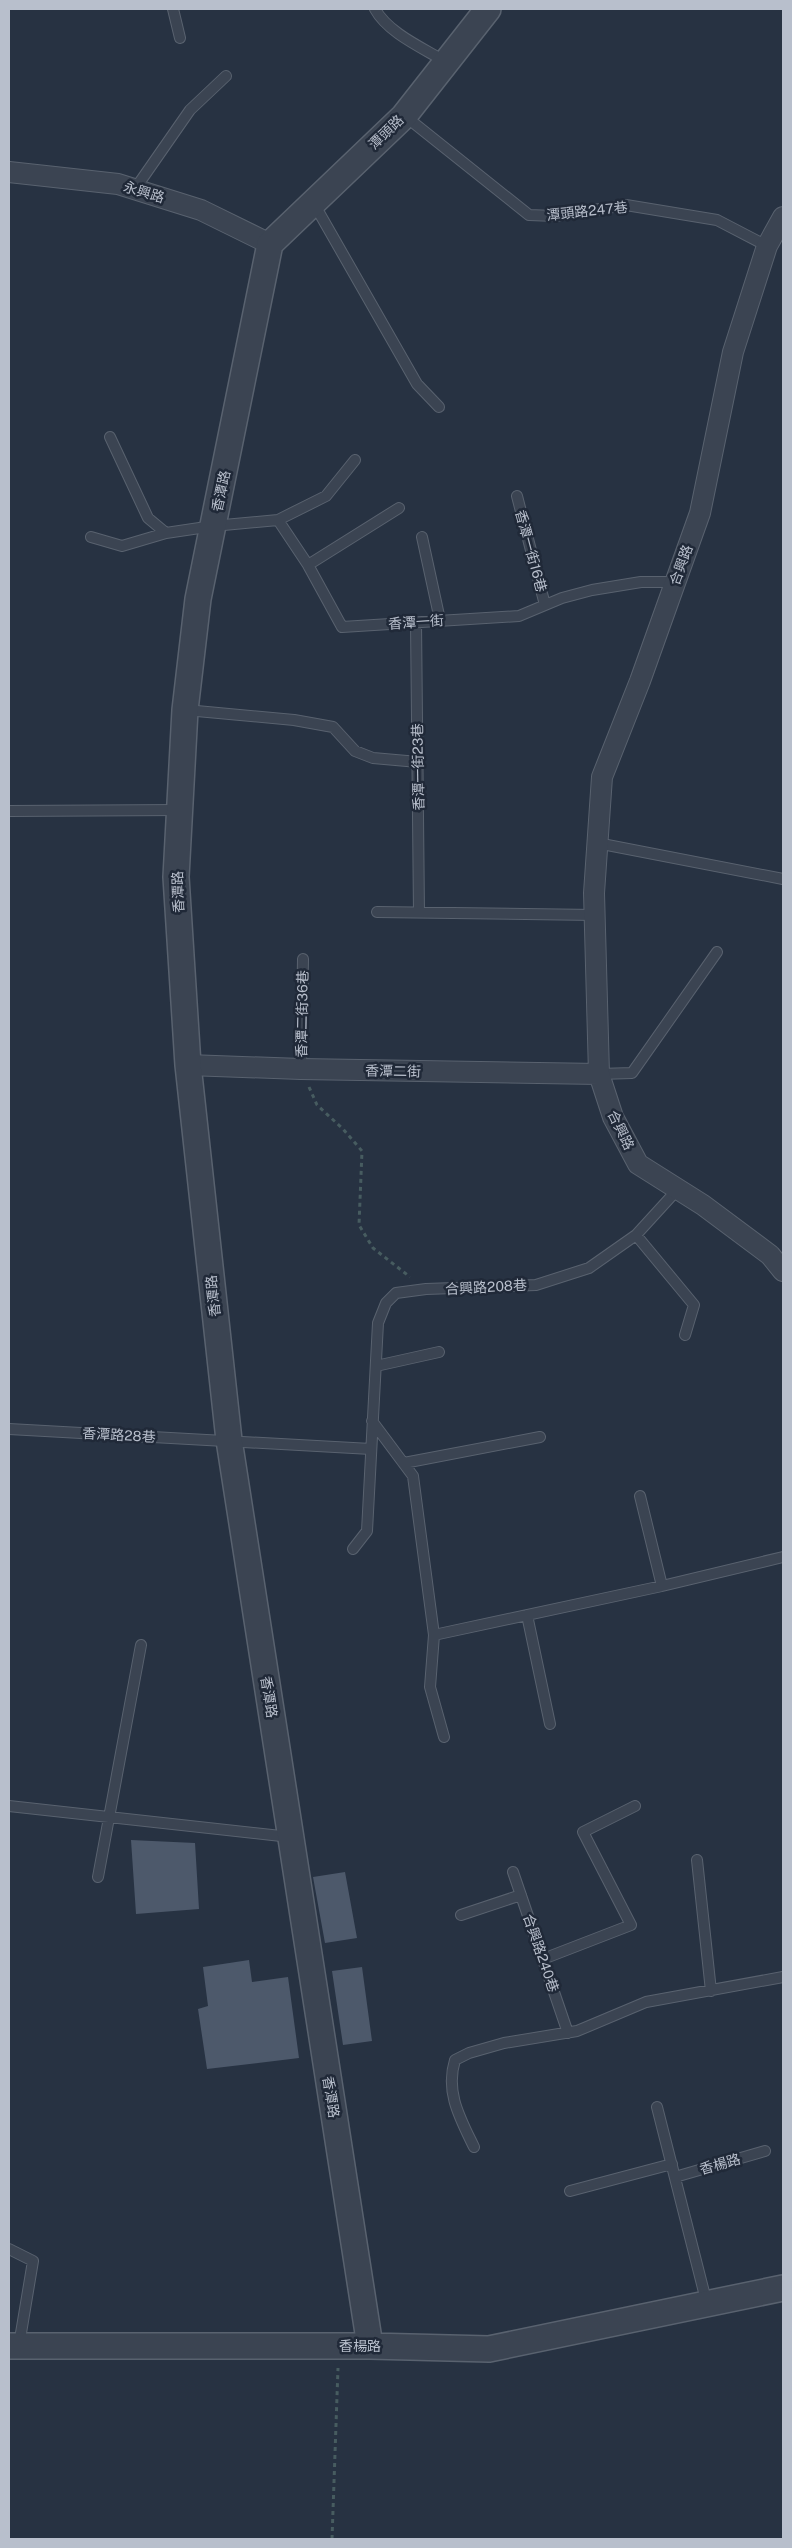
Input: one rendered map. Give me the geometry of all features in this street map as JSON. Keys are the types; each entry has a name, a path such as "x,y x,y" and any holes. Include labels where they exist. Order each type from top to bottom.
{"street":[{"name":"潭頭路","path":"270,244 404,116 488,9"},
{"name":"永興路","path":"9,172 118,184 201,210 270,244"},
{"name":"合興路","path":"777,233 733,352 700,513 602,776 595,915 599,1074 613,1117 638,1164 678,1189 770,1255 783,1271"},
{"name":"香潭路","path":"270,244 198,599 185,710 176,877 188,1065 229,1440 370,2346"},
{"name":"香潭二街","path":"188,1065 301,1069 599,1074"},
{"name":"香楊路","path":"14,2346 370,2346 489,2349 783,2288"}],"lane":[{"path":"173,9 180,38"},
{"path":"375,9 380,18 399,33 446,62"},
{"path":"135,189 190,110 226,76"},
{"name":"潭頭路247巷","path":"404,116 529,215 555,216 626,204 777,233"},
{"path":"313,202 418,384 439,407"},
{"path":"110,438 148,518 166,533"},
{"path":"91,537 122,546 166,533 213,526 278,520 326,496 355,460"},
{"name":"香潭一街16巷","path":"517,496 545,605"},
{"path":"308,565 398,508"},
{"name":"香潭一街","path":"278,520 308,565 342,627 519,616 545,605 592,590 641,582 675,582"},
{"path":"422,537 440,620"},
{"name":"香潭一街23巷","path":"416,622 419,913"},
{"path":"185,710 294,720 333,727 355,751 373,758 418,762"},
{"path":"9,811 180,810"},
{"path":"598,843 783,879"},
{"path":"377,912 595,915"},
{"path":"599,1074 632,1073 717,952"},
{"name":"香潭二街36巷","path":"301,1069 303,958"},
{"name":"合興路208巷","path":"353,1549 367,1531 378,1323 386,1303 396,1293 426,1289 536,1285 589,1268 636,1235 678,1189"},
{"path":"636,1235 694,1305 685,1335"},
{"path":"376,1366 439,1352"},
{"path":"372,1421 413,1476 434,1635 430,1687 444,1737"},
{"name":"香潭路28巷","path":"9,1429 371,1449"},
{"path":"404,1463 540,1437"},
{"path":"640,1496 662,1586"},
{"path":"434,1635 662,1586 783,1557"},
{"path":"527,1615 550,1724"},
{"path":"98,1877 141,1645"},
{"path":"9,1806 291,1837"},
{"path":"543,1959 632,1925 583,1832 635,1806"},
{"path":"697,1860 711,1991"},
{"name":"合興路240巷","path":"513,1872 568,2033"},
{"path":"460,1916 521,1896"},
{"path":"474,2146 454,2107 451,2075 455,2060 469,2053 504,2043 568,2033 646,2002 783,1977"},
{"path":"657,2107 707,2304"},
{"name":"香楊路","path":"675,2177 766,2151"},
{"path":"570,2191 672,2164"},
{"path":"9,2249 33,2261 14,2346"}],"path":[{"path":"301,1069 317,1106 344,1129 362,1151 359,1225 373,1248 426,1289"},
{"path":"332,2539 339,2346"}],"building":[{"path":"131,1840 195,1843 199,1909 136,1914"},
{"path":"345,1872 357,1938 325,1943 313,1877"},
{"path":"249,1960 252,1982 288,1977 299,2058 207,2069 198,2009 208,2006 203,1967"},
{"path":"362,1967 372,2041 343,2045 332,1971"}]}
